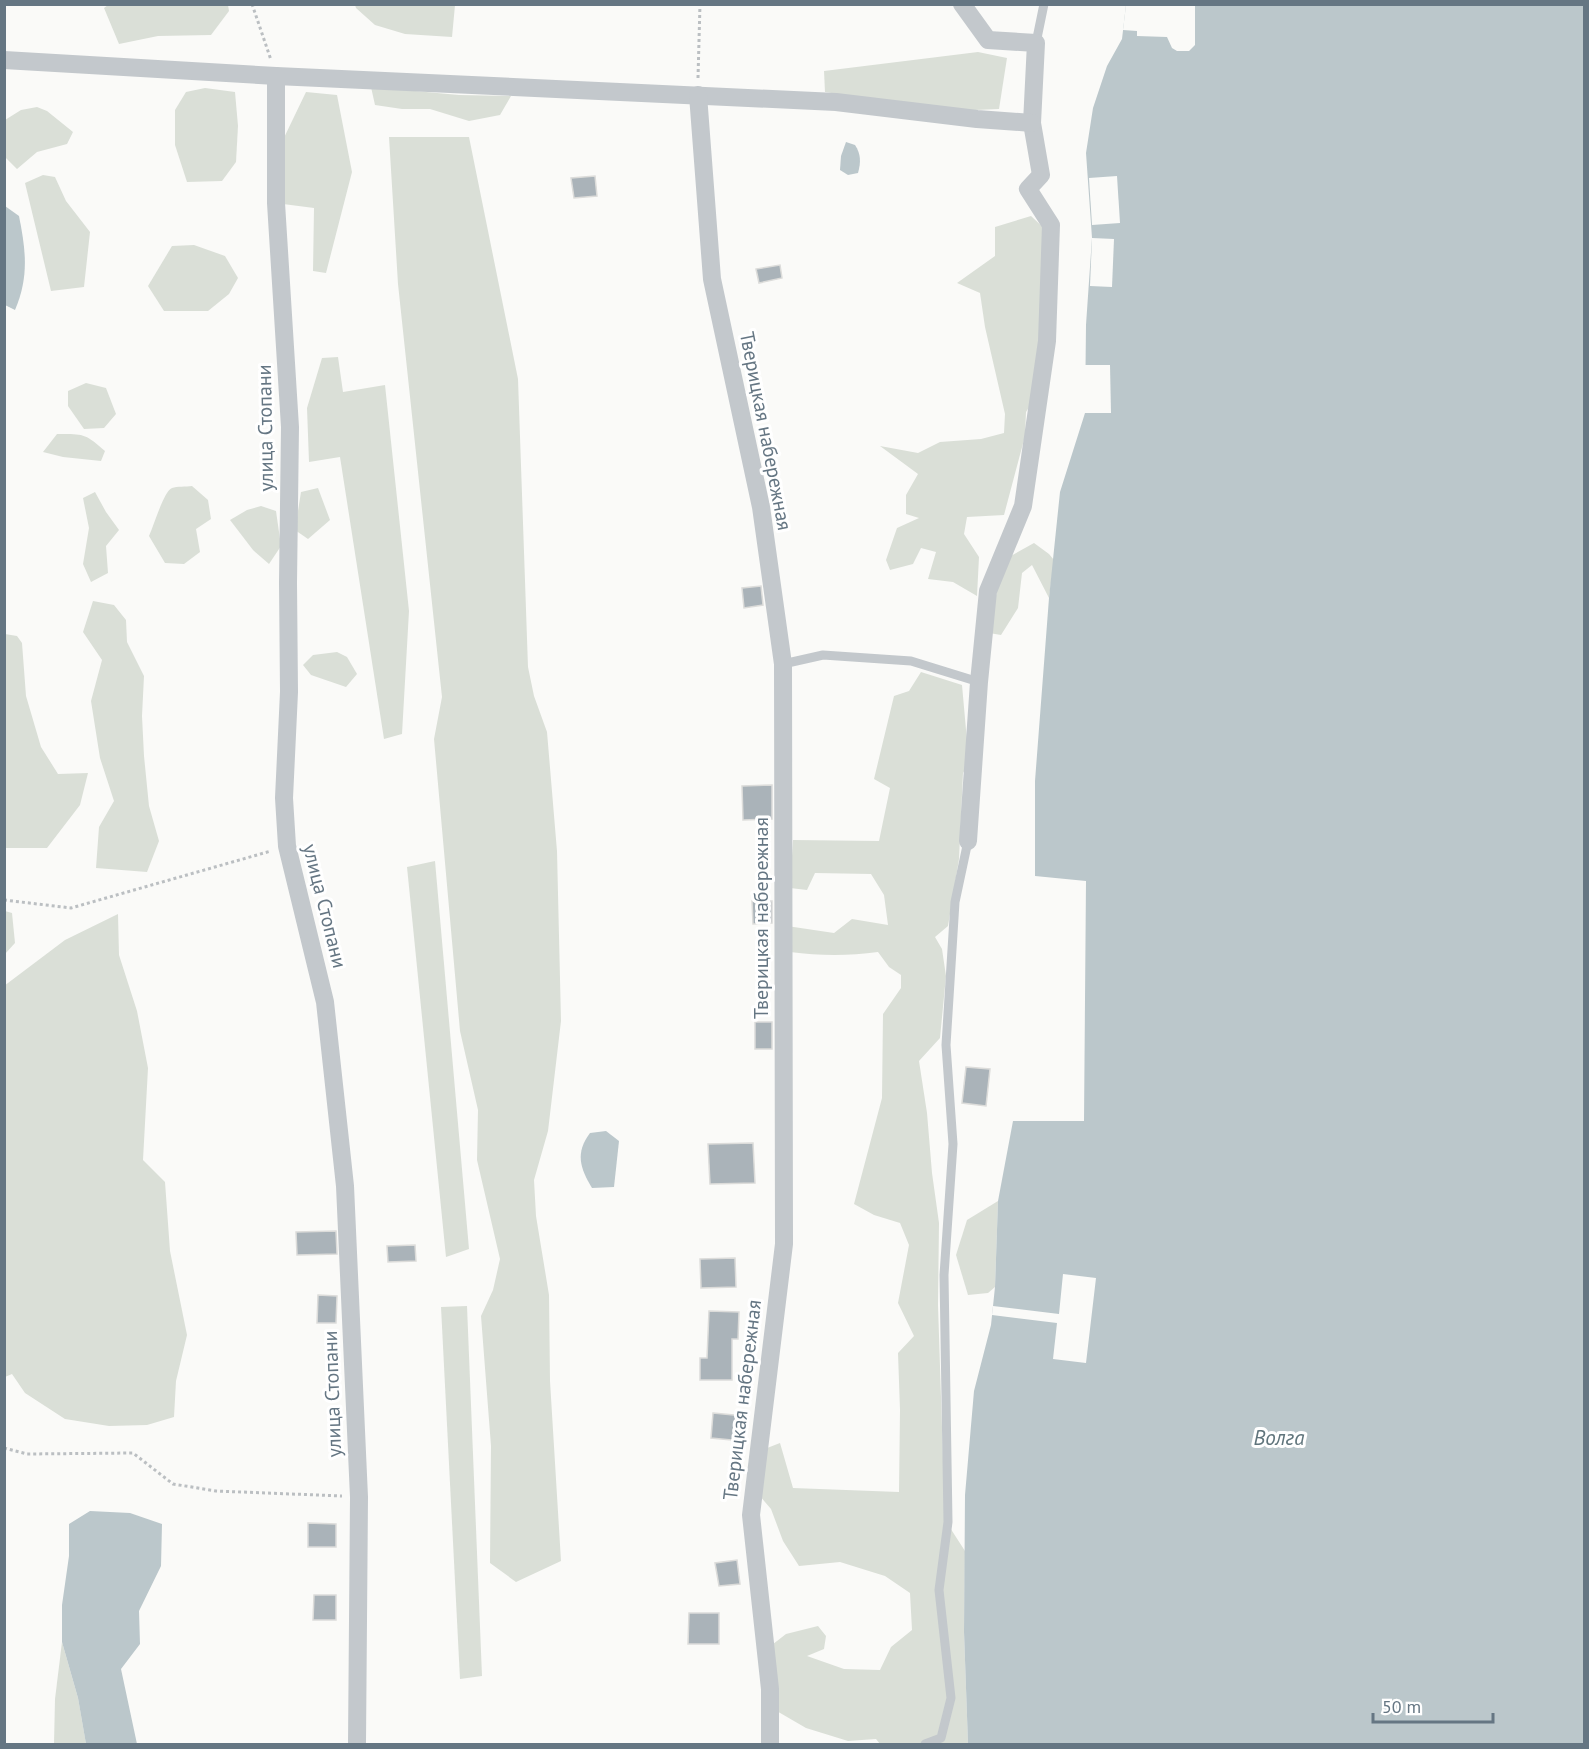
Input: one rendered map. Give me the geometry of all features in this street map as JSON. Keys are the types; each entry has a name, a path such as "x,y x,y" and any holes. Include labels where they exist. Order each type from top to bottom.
{"street":[{"path":"962,4 988,40 1036,43 1032,123 1041,175 1028,189 1051,225 1047,341 1023,506 988,591 968,841"},
{"path":"4,60 276,76 836,102 976,119 1032,123"},
{"name":"улица Стопани","path":"276,76 276,203 290,427 289,692 284,798 287,846 325,1002 345,1186 359,1497 357,1744"},
{"name":"Тверицкая набережная","path":"698,95 712,279 760,507 783,664 784,1244 751,1515 770,1689 770,1744"}],"lane":[{"path":"1036,43 1044,4"},
{"path":"783,664 823,655 911,661 979,682"},
{"path":"925,1744 941,1738 951,1698 939,1590 948,1522 944,1275 953,1144 946,1045 955,902 968,841"}],"path":[{"path":"252,4 276,76"},
{"path":"698,95 700,4"},
{"path":"4,900 71,909 287,846"},
{"path":"4,1448 27,1454 134,1453 173,1484 216,1491 359,1497"}],"shaded area":[{"path":"108,5 228,5 229,11 211,35 158,36 119,44 104,8"},
{"path":"355,5 455,5 452,37 405,34 375,25"},
{"path":"978,52 1007,58 999,109 951,111 825,92 824,71"},
{"path":"371,87 459,95 511,96 500,115 469,121 430,109 402,109 375,105"},
{"path":"205,88 235,92 238,126 236,162 222,181 187,182 175,145 175,110 186,92"},
{"path":"306,92 337,95 352,172 326,273 313,271 314,208 283,204 280,146"},
{"path":"37,107 47,111 73,132 67,144 37,152 17,169 5,157 5,120 21,110"},
{"path":"389,137 469,137 518,379 528,667 534,696 547,732 557,851 561,1021 548,1131 534,1180 536,1216 549,1295 550,1381 561,1561 516,1582 490,1563 491,1446 481,1316 493,1290 500,1259 477,1160 478,1110 460,1031 434,739 442,697 398,284"},
{"path":"43,175 55,177 66,201 90,232 84,287 51,291 25,183"},
{"path":"1031,216 1046,230 1035,398 1026,412 1025,436 1004,515 967,517 964,534 979,557 977,596 953,582 928,579 936,552 921,548 913,564 890,570 886,560 897,528 919,518 906,514 906,495 918,474 880,446 918,453 940,442 981,439 1004,433 1005,414 985,327 980,293 957,283 995,256 995,227"},
{"path":"194,245 225,256 238,278 229,294 208,311 164,311 148,286 172,246"},
{"path":"338,357 343,392 385,385 409,611 402,734 384,739 340,457 309,462 307,408 322,358"},
{"path":"86,383 106,388 116,414 104,428 84,429 68,406 68,391"},
{"path":"57,434 78,435 93,441 105,451 101,461 63,457 43,452"},
{"path":"192,486 208,500 211,519 196,529 200,552 184,564 165,563 149,536 169,490 174,487"},
{"path":"318,488 330,520 308,539 295,530 301,492"},
{"path":"95,492 119,530 106,546 108,573 91,582 83,564 89,528 83,498"},
{"path":"261,506 276,511 281,546 269,564 253,550 230,520 247,510"},
{"path":"1034,543 1054,560 1049,598 1032,565 1022,573 1018,608 1001,635 989,633 999,580 1009,557"},
{"path":"93,601 114,605 126,620 127,642 144,676 142,716 144,756 149,806 159,841 147,872 96,868 99,827 114,801 100,758 91,701 102,660 83,632"},
{"path":"5,634 17,636 22,643 26,696 41,747 58,774 88,773 80,805 47,848 5,848"},
{"path":"337,652 347,657 357,674 346,687 311,675 303,665 313,655"},
{"path":"921,672 962,685 969,763 963,773 959,859 948,926 935,937 942,949 946,976 940,1038 919,1061 939,1223 938,1305 945,1520 965,1551 964,1632 968,1744 880,1744 876,1739 848,1741 806,1728 775,1710 768,1648 786,1634 818,1626 826,1636 824,1649 807,1656 844,1669 880,1670 891,1647 912,1630 910,1593 885,1576 840,1562 799,1566 783,1541 771,1509 759,1495 762,1450 780,1443 793,1488 899,1492 898,1353 914,1336 898,1303 909,1245 900,1223 874,1215 854,1204 882,1098 883,1014 901,988 901,975 889,967 878,952 834,955 790,952 787,926 834,933 852,919 888,925 884,895 871,874 815,873 807,890 790,888 793,840 879,841 890,788 874,779 894,696 909,691"},
{"path":"435,861 469,1249 446,1257 407,867"},
{"path":"5,911 12,913 15,943 5,954"},
{"path":"118,914 119,955 137,1011 148,1068 143,1160 165,1182 170,1251 187,1335 176,1381 174,1417 147,1425 109,1426 65,1419 25,1393 12,1374 5,1377 4,986 65,940"},
{"path":"998,1201 995,1287 988,1293 968,1295 956,1255 967,1220"},
{"path":"467,1306 482,1676 460,1679 441,1307"},
{"path":"62,1642 78,1698 86,1744 54,1744 55,1699"}],"water":[{"name":"Волга","path":"1126,5 1584,5 1584,1744 968,1744 964,1632 965,1495 974,1391 991,1325 995,1287 998,1201 1013,1121 1084,1121 1086,881 1035,876 1035,781 1049,598 1060,492 1085,413 1086,325 1092,238 1086,153 1093,108 1107,66 1122,39"},
{"path":"846,142 855,145 858,152 860,162 858,173 848,175 840,170 841,156"},
{"path":"5,206 19,216 25,252 23,286 15,310 5,305"},
{"path":"606,1131 619,1141 614,1187 592,1188 582,1167 582,1147 590,1133"},
{"path":"90,1511 130,1513 162,1524 161,1566 139,1611 140,1644 121,1669 137,1744 86,1744 78,1698 62,1642 62,1605 69,1556 69,1524"}],"pier":[{"path":"1126,5 1195,5 1195,45 1189,51 1177,51 1172,48 1167,37 1137,36 1137,31 1123,30"},
{"path":"1117,176 1120,223 1092,225 1089,178"},
{"path":"1092,238 1114,239 1112,287 1090,286"},
{"path":"1085,365 1110,365 1111,413 1085,413"},
{"path":"1063,1274 1096,1278 1086,1363 1053,1359 1057,1323 992,1315 993,1306 1059,1314"}],"building":[{"path":"595,176 597,196 574,198 571,178"},
{"path":"780,265 782,278 759,283 756,269"},
{"path":"761,586 763,605 744,608 742,588"},
{"path":"772,785 772,819 743,820 742,786"},
{"path":"752,901 772,901 772,923 753,924"},
{"path":"755,1022 772,1022 772,1049 755,1049"},
{"path":"966,1067 990,1069 986,1106 962,1103"},
{"path":"753,1143 755,1183 710,1184 708,1144"},
{"path":"336,1231 337,1254 297,1255 296,1232"},
{"path":"415,1245 416,1261 388,1262 387,1246"},
{"path":"735,1258 736,1287 701,1288 700,1259"},
{"path":"318,1295 337,1296 336,1323 317,1323"},
{"path":"709,1311 739,1312 738,1339 732,1339 732,1380 700,1380 700,1358 707,1358"},
{"path":"713,1413 744,1416 742,1441 711,1438"},
{"path":"308,1523 336,1524 336,1547 308,1547"},
{"path":"737,1560 740,1584 719,1586 715,1563"},
{"path":"314,1595 336,1595 336,1620 313,1620"},
{"path":"689,1613 719,1613 719,1644 688,1644"}]}
